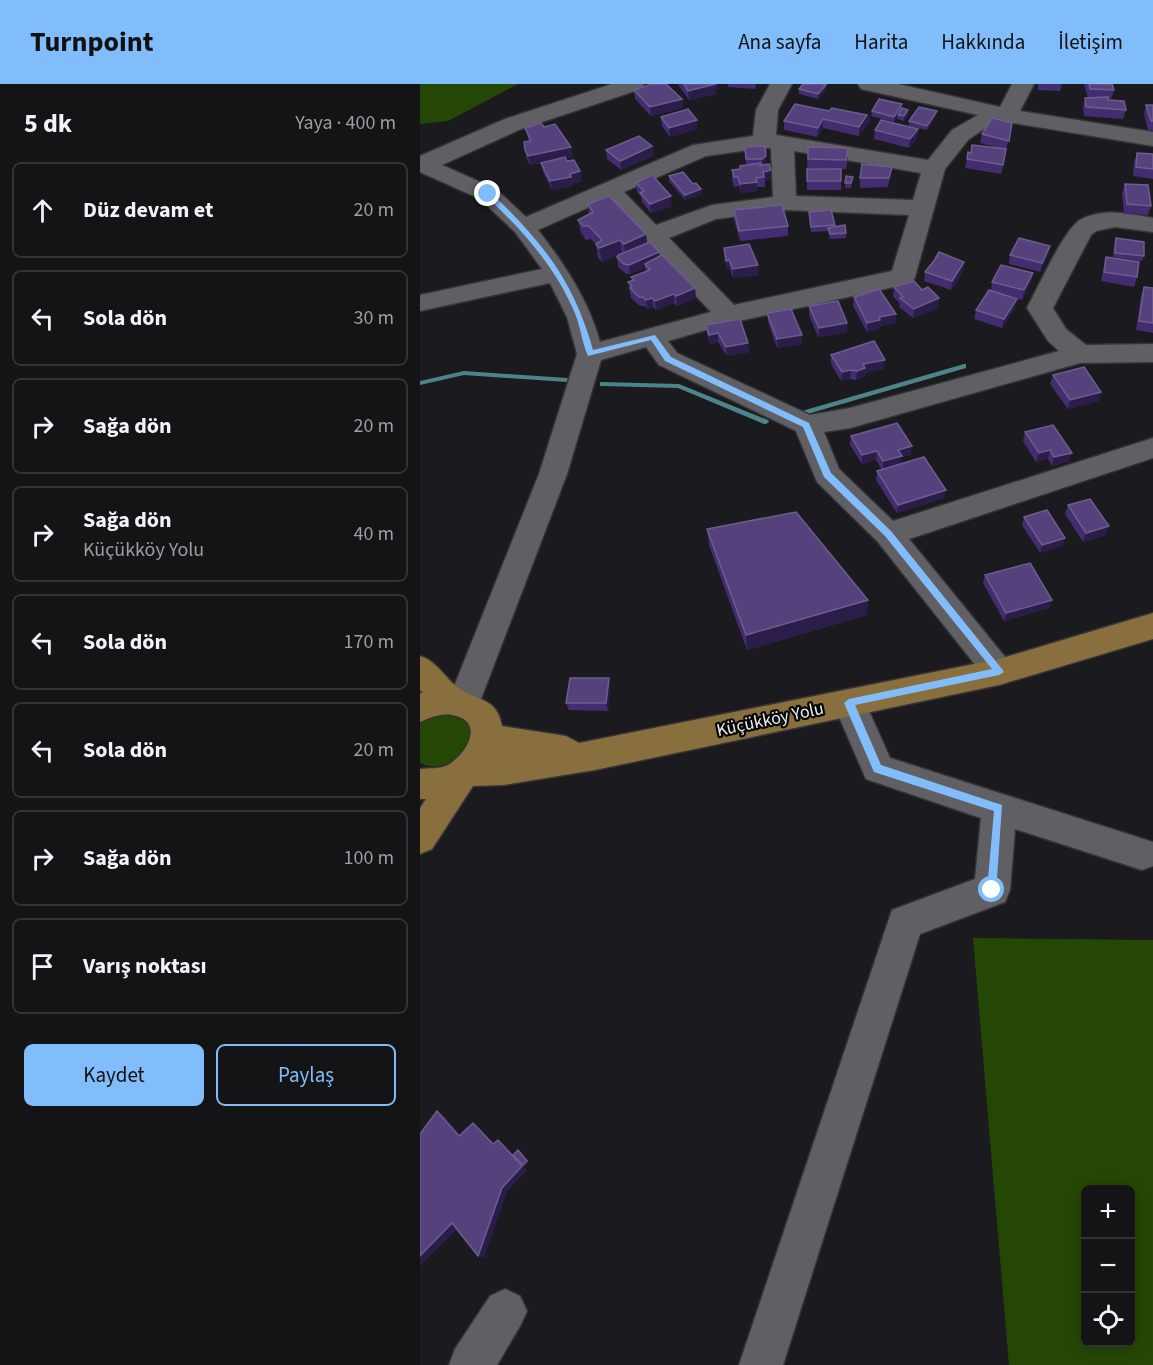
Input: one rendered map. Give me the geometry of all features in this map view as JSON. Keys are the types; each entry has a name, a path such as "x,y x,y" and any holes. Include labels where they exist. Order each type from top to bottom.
{"main road":[{"name":"Küçükköy Yolu","path":"420,784 432,785 464,774 595,755 999,672 1153,626"},
{"path":"420,669 458,703 481,717 487,736 479,761 464,774 420,838"},
{"path":"420,708 438,702 458,703"},
{"name":"Küçükköy Yolu","path":"487,736 508,742 595,755"}],"street":[{"path":"422,164 513,124 633,84"},
{"path":"782,84 767,110 785,203"},
{"path":"1007,116 1023,84"},
{"path":"880,85 1007,116 1153,139"},
{"path":"590,354 729,315 903,277 934,168 960,135 981,121 1007,116"},
{"path":"523,227 701,150 773,142 934,168"},
{"path":"422,164 488,194 523,227 558,273 580,316 590,354 553,474 458,703"},
{"path":"608,189 729,315"},
{"path":"654,235 712,212 785,203 923,208"},
{"path":"1080,354 1057,335 1040,308 1081,231 1089,222 1104,220 1153,225"},
{"path":"420,303 558,273"},
{"path":"652,337 668,359 807,425 850,418 1080,354 1153,353"},
{"path":"807,425 827,475 888,534 999,672"},
{"path":"888,534 1153,448"},
{"path":"849,703 878,769 1142,854"},
{"path":"761,1365 905,922 992,890 999,808"},
{"path":"471,1365 506,1311"}],"green space":[{"path":"420,84 518,84 448,121 420,124"},
{"path":"443,712 460,716 470,724 473,733 470,743 455,760 444,765 432,766 420,763 420,722"},
{"path":"973,938 1153,940 1153,1365 1009,1365"}],"building":[{"path":"652,84 666,84 682,99 650,107 634,90"},
{"path":"684,84 716,84 688,91"},
{"path":"803,84 826,85 818,94 799,89"},
{"path":"1089,84 1112,84 1114,90 1090,89"},
{"path":"1108,97 1108,100 1124,101 1126,110 1086,107 1085,98"},
{"path":"879,99 902,104 894,117 872,111"},
{"path":"795,104 867,115 859,127 823,119 818,128 784,121"},
{"path":"1146,105 1153,105 1153,121 1151,121"},
{"path":"919,107 937,111 927,126 909,121"},
{"path":"902,108 908,110 904,116 898,115"},
{"path":"688,109 697,120 669,128 661,117"},
{"path":"992,118 1012,123 1009,141 982,134"},
{"path":"881,120 918,129 910,139 875,130"},
{"path":"541,123 544,127 555,124 571,147 528,156 524,142 531,141 525,128"},
{"path":"639,136 652,146 620,161 606,150"},
{"path":"972,145 1006,149 1003,165 967,159"},
{"path":"765,146 766,156 762,159 746,159 745,147"},
{"path":"808,147 848,148 846,160 808,159"},
{"path":"1137,153 1153,154 1153,169 1136,167"},
{"path":"565,157 567,161 574,160 580,171 570,174 571,177 550,181 541,163"},
{"path":"761,163 760,165 769,164 771,170 763,172 764,177 756,178 757,182 740,184 738,177 734,177 732,170 740,169 740,166"},
{"path":"862,164 892,167 889,178 860,178"},
{"path":"807,169 841,169 841,181 807,181"},
{"path":"683,172 693,184 696,183 701,189 685,195 669,176"},
{"path":"652,175 671,196 650,204 640,193 644,191 636,183"},
{"path":"846,176 853,177 851,183 845,183"},
{"path":"1125,184 1148,185 1151,206 1127,204"},
{"path":"609,196 646,234 624,244 620,240 599,248 596,244 602,240 589,226 583,226 578,220 593,212 588,204"},
{"path":"782,205 788,226 739,231 734,210"},
{"path":"831,210 835,225 811,227 809,212"},
{"path":"845,225 846,233 830,234 828,228"},
{"path":"1019,238 1050,246 1042,263 1010,255"},
{"path":"1116,238 1144,242 1144,256 1115,253"},
{"path":"650,242 659,252 629,265 624,264 617,257 618,255"},
{"path":"749,244 758,265 733,269 729,260 726,261 724,248"},
{"path":"939,252 964,262 952,281 925,272"},
{"path":"662,255 695,288 655,301 652,298 646,300 639,297 630,288 632,286 628,282 634,280 631,277 650,270 645,264"},
{"path":"1106,257 1139,262 1137,277 1104,272"},
{"path":"1001,265 1033,273 1024,290 992,282"},
{"path":"914,281 922,290 928,287 939,298 914,309 900,298 903,297 894,287"},
{"path":"1144,287 1153,288 1153,323 1139,321"},
{"path":"879,289 896,314 879,317 880,320 867,323 854,297"},
{"path":"989,290 1017,299 1004,319 976,310"},
{"path":"838,301 847,323 819,328 809,306"},
{"path":"791,309 802,335 777,339 767,313"},
{"path":"740,319 748,343 726,347 718,333 709,335 706,325"},
{"path":"874,341 885,360 863,364 865,368 857,371 842,372 831,355"},
{"path":"1084,367 1101,392 1070,400 1053,375"},
{"path":"897,423 912,446 898,450 902,456 883,461 877,451 862,455 851,436"},
{"path":"1053,425 1072,453 1054,457 1050,450 1039,453 1025,432"},
{"path":"924,457 946,490 898,505 877,471"},
{"path":"1090,499 1109,526 1086,533 1068,505"},
{"path":"1047,510 1065,538 1042,545 1024,517"},
{"path":"796,512 868,600 746,635 707,529"},
{"path":"1030,563 1052,600 1006,613 985,575"},
{"path":"570,678 609,678 606,703 566,703"},
{"path":"437,1111 459,1136 473,1123 493,1144 498,1140 522,1166 502,1188 478,1256 452,1223 420,1256 420,1134"},
{"path":"518,1150 527,1161 523,1165 513,1155"}],"waterway":[{"path":"804,413 964,366"},
{"path":"420,383 464,373 567,380"},
{"path":"602,384 679,386 766,422"}],"route":[{"path":"488,194 523,227 558,273 580,316 590,354 652,337 668,359 807,425 827,475 888,534 999,672 849,703 878,769 999,808 992,890"}]}
